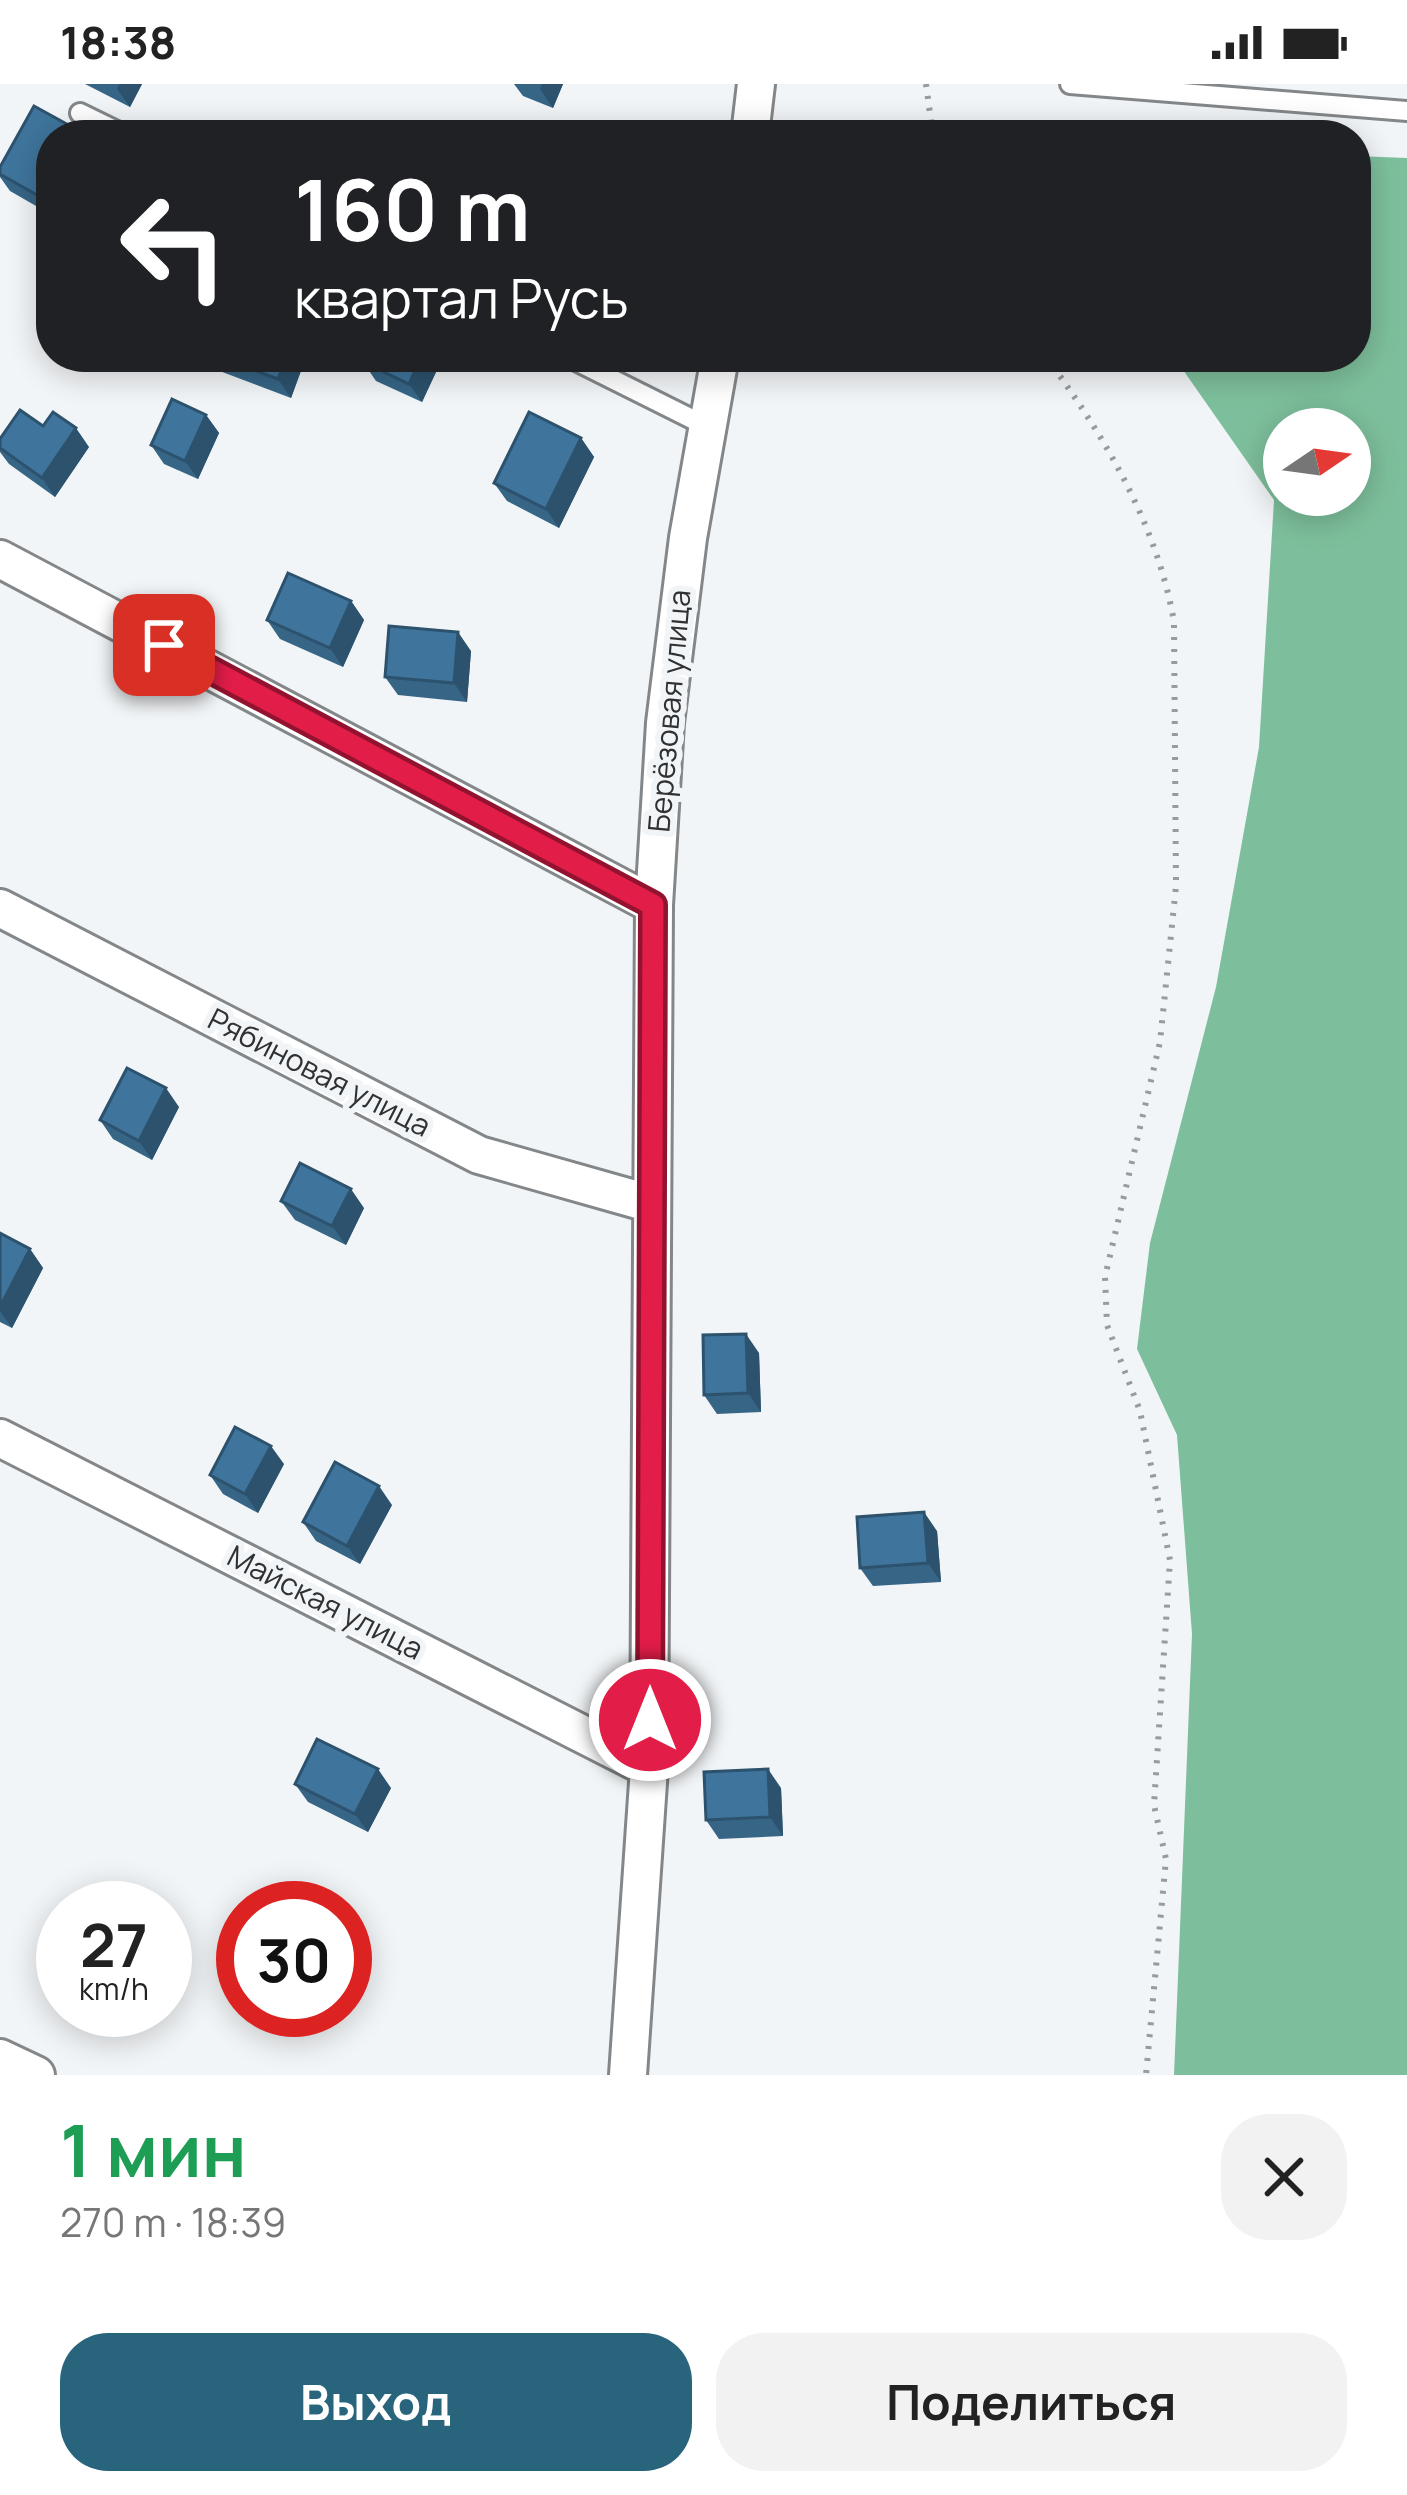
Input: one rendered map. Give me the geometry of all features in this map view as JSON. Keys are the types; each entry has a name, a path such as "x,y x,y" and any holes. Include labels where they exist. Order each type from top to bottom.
{"street":[{"path":"752,120 757,84"},
{"name":"Берёзовая улица","path":"628,2075 649,1768 653,905 668,700 688,538 718,372"},
{"path":"0,559 653,905"},
{"name":"Рябиновая улица","path":"0,908 479,1155 652,1204"},
{"name":"Майская улица","path":"0,1438 649,1768"},
{"path":"0,2058 36,2075"}],"lane":[{"path":"1070,84 1407,111"},
{"path":"80,112 96,120"},
{"path":"598,372 710,428"}],"path":[{"path":"926,84 931,120"},
{"path":"1057,372 1124,478 1166,579 1174,622 1176,886 1160,1042 1105,1277 1107,1325 1140,1411 1170,1560 1154,1805 1166,1859 1146,2075"}],"green space":[{"path":"1371,157 1407,158 1407,2075 1174,2075 1192,1634 1177,1435 1137,1349 1150,1243 1216,987 1259,747 1273,516 1371,516 1371,408 1263,408 1263,484 1184,372 1371,372"}],"building":[{"path":"34,106 59,120 36,120 36,194 0,174"},
{"path":"384,372 414,372 409,384"},
{"path":"172,399 206,415 185,461 151,445"},
{"path":"20,410 43,426 53,412 76,428 42,478 0,448 0,439"},
{"path":"529,412 581,438 546,509 494,483"},
{"path":"288,573 351,601 330,648 267,620"},
{"path":"389,626 458,632 454,683 385,677"},
{"path":"127,1068 166,1088 139,1141 100,1120"},
{"path":"300,1163 351,1189 332,1226 281,1201"},
{"path":"0,1233 30,1249 0,1307"},
{"path":"746,1334 748,1393 704,1395 703,1335"},
{"path":"235,1427 271,1446 245,1494 210,1475"},
{"path":"335,1462 379,1486 347,1546 303,1522"},
{"path":"924,1512 928,1563 860,1568 857,1517"},
{"path":"317,1739 378,1769 355,1814 295,1784"},
{"path":"768,1769 770,1817 706,1820 704,1772"}],"route":[{"path":"164,645 653,905 650,1720"}]}
